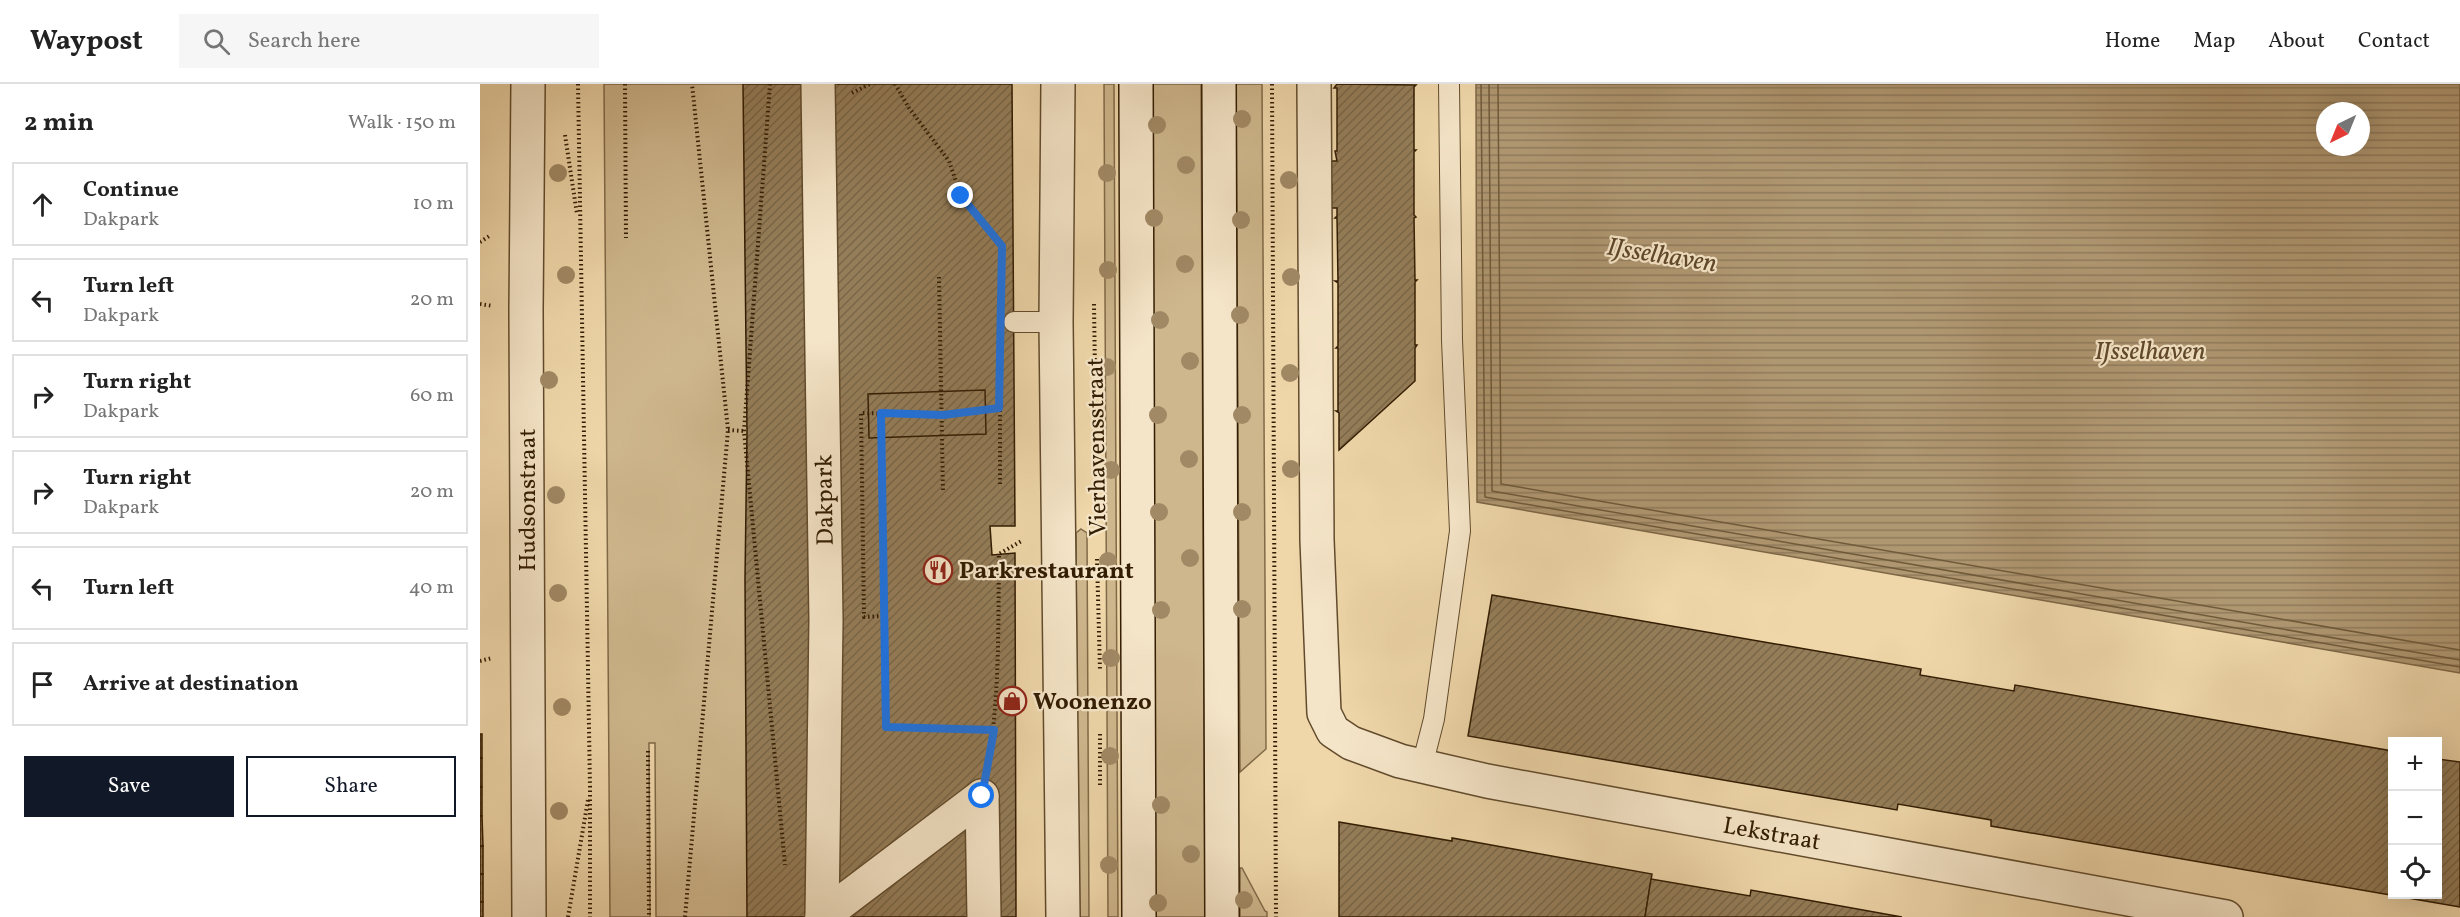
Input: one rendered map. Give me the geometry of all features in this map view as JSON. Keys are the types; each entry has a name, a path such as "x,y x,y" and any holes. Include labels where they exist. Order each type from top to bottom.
{"street":[{"name":"Hudsonstraat","path":"528,84 526,322 529,917"},
{"name":"Dakpark","path":"818,84 826,620 822,917"},
{"name":"Vierhavensstraat","path":"1058,84 1056,322 1063,917"},
{"name":"Vierhavensstraat","path":"1136,84 1139,917"},
{"path":"1219,84 1222,917"},
{"name":"Lekstraat","path":"1314,84 1317,540 1324,713 1328,724 1340,737 1351,743 1422,766 1487,781 2226,917"},
{"name":"Dakpark","path":"822,917 982,796"},
{"path":"977,913 982,796"}],"lane":[{"path":"1422,766 1434,719 1460,531 1452,340 1449,84"},
{"path":"1014,322 1056,322"}],"path":[{"path":"578,84 590,787 590,917"},
{"path":"625,84 626,238"},
{"path":"685,917 728,430 692,84"},
{"path":"770,84 744,431 785,870"},
{"path":"895,84 909,108 949,161 961,196 1002,246 1001,304"},
{"path":"1272,84 1276,917"},
{"path":"564,129 579,230"},
{"path":"939,277 943,493"},
{"name":"Vierhavensstraat","path":"1094,296 1095,378"},
{"path":"1000,338 1000,484"},
{"path":"994,730 886,727 881,413 943,415 999,408"},
{"name":"Dakpark","path":"881,413 861,414 864,617 883,616"},
{"path":"728,430 744,431"},
{"path":"982,796 994,730 999,554"},
{"name":"Vierhavensstraat","path":"1097,554 1100,682"},
{"path":"1100,729 1100,788"},
{"path":"648,751 649,917"},
{"path":"568,917 590,787"}],"shaded area":[{"path":"604,84 796,84 806,917 656,917 655,743 649,743 650,917 610,917"},
{"path":"1104,84 1114,84 1118,917 1108,917"},
{"path":"1150,84 1201,84 1205,917 1154,917"},
{"path":"1236,84 1262,84 1266,749 1240,772"},
{"path":"1081,529 1087,533 1089,917 1078,917 1076,533"},
{"path":"1240,868 1267,912 1267,917 1240,917"}],"water":[{"name":"IJsselhaven","path":"1476,84 2460,84 2460,673 1477,502"}],"building":[{"path":"743,84 1012,84 1015,526 990,526 992,555 1015,553 1016,917 747,917 745,579 747,432"},
{"path":"1337,84 1416,85 1414,87 1414,150 1416,150 1414,152 1414,215 1416,217 1414,218 1415,280 1417,280 1415,282 1415,345 1417,345 1415,348 1415,381 1339,450 1339,413 1336,411 1338,411 1338,348 1336,348 1338,346 1338,283 1335,281 1338,281 1337,218 1335,218 1337,208 1332,208 1330,205 1332,187 1329,161 1337,161 1335,151 1337,151 1337,88 1334,88"},
{"path":"985,390 986,434 869,438 868,394"},
{"path":"1492,595 1921,669 1920,675 2014,691 2015,685 2388,750 2388,895 1991,826 1991,820 1898,804 1897,810 1468,736"},
{"path":"480,734 482,734 482,758 480,758"},
{"path":"480,758 482,758 482,787 480,787"},
{"path":"2442,760 2460,762 2460,907 2414,899 2442,899"},
{"path":"480,787 482,787 482,816 480,816"},
{"path":"480,816 482,816 483,846 480,846"},
{"path":"1339,822 1452,841 1452,838 1652,874 1645,917 1339,917"},
{"path":"480,846 483,846 483,874 480,874"},
{"path":"480,874 483,874 483,902 480,902"},
{"path":"1651,879 1750,896 1751,890 1902,917 1645,917"},
{"path":"480,902 483,902 483,917 480,917"}],"place":[{"name":"Parkrestaurant","path":"938,570"},
{"name":"Woonenzo","path":"1012,701"}],"route":[{"path":"961,196 1002,246 999,408 943,415 881,413 886,727 994,730 982,796"}]}
